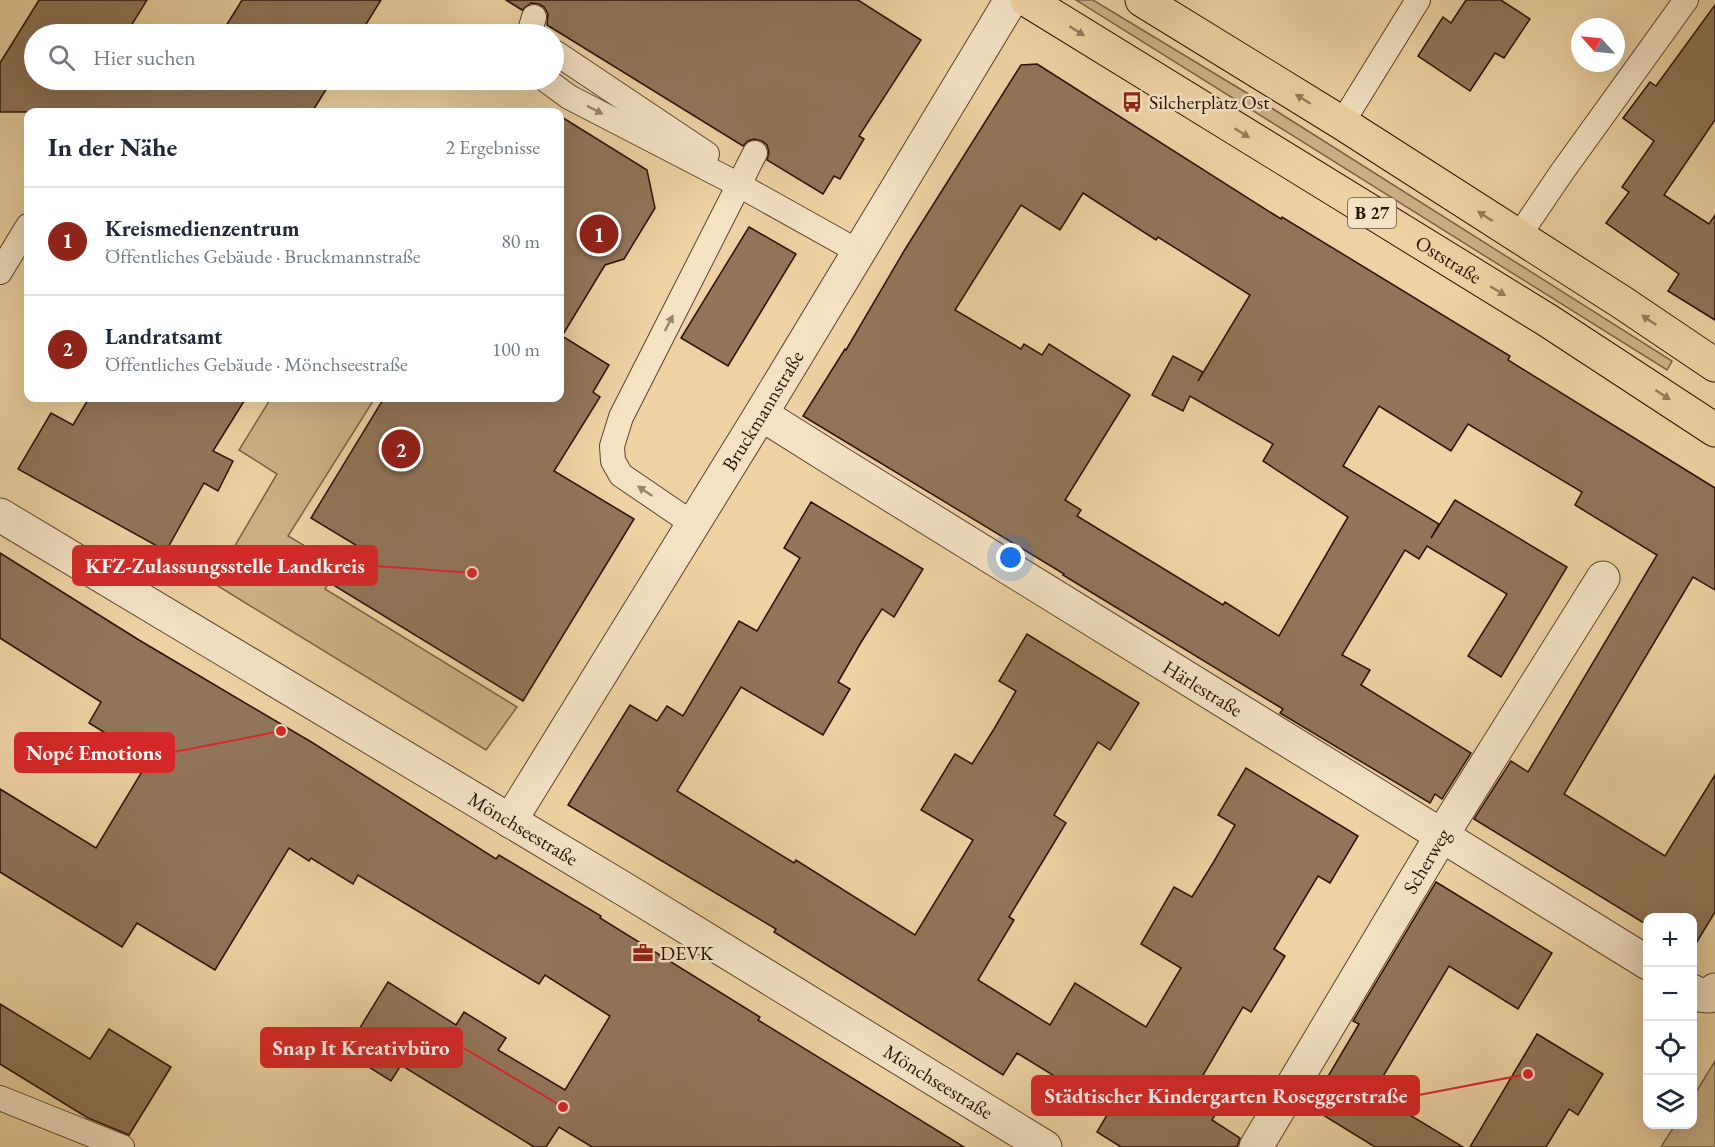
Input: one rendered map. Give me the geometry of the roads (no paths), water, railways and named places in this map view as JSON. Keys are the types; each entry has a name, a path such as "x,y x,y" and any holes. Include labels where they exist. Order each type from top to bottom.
{"main road":[{"name":"Oststraße","path":"1027,0 1546,320 1715,430"},
{"path":"1142,0 1341,123 1623,303 1715,365"}],"street":[{"name":"Bruckmannstraße","path":"510,821 761,414 1011,0"},
{"name":"Härlestraße","path":"761,414 1045,593 1643,961"},
{"name":"Mönchseestraße","path":"0,515 510,821 1045,1147"},
{"name":"Scherweg","path":"1256,1147 1442,835 1603,578"}],"lane":[{"path":"1341,123 1418,0"},
{"path":"1518,237 1686,0"},
{"path":"564,58 706,153 739,185"},
{"path":"559,90 568,97 739,185 859,252"},
{"path":"693,524 621,475 613,461 612,446 621,417 755,153"},
{"path":"0,272 24,233"},
{"path":"0,1098 122,1147"}],"place":[{"name":"Silcherplatz Ost","path":"1132,102"},
{"name":"Kreismedienzentrum","path":"599,234"},
{"name":"Landratsamt","path":"401,449"},
{"name":"KFZ-Zulassungsstelle Landkreis","path":"472,573"},
{"name":"Nopé Emotions","path":"281,731"},
{"name":"DEVK","path":"643,953"},
{"name":"Städtischer Kindergarten Roseggerstraße","path":"1528,1074"},
{"name":"Snap It Kreativbüro","path":"563,1107"}]}
